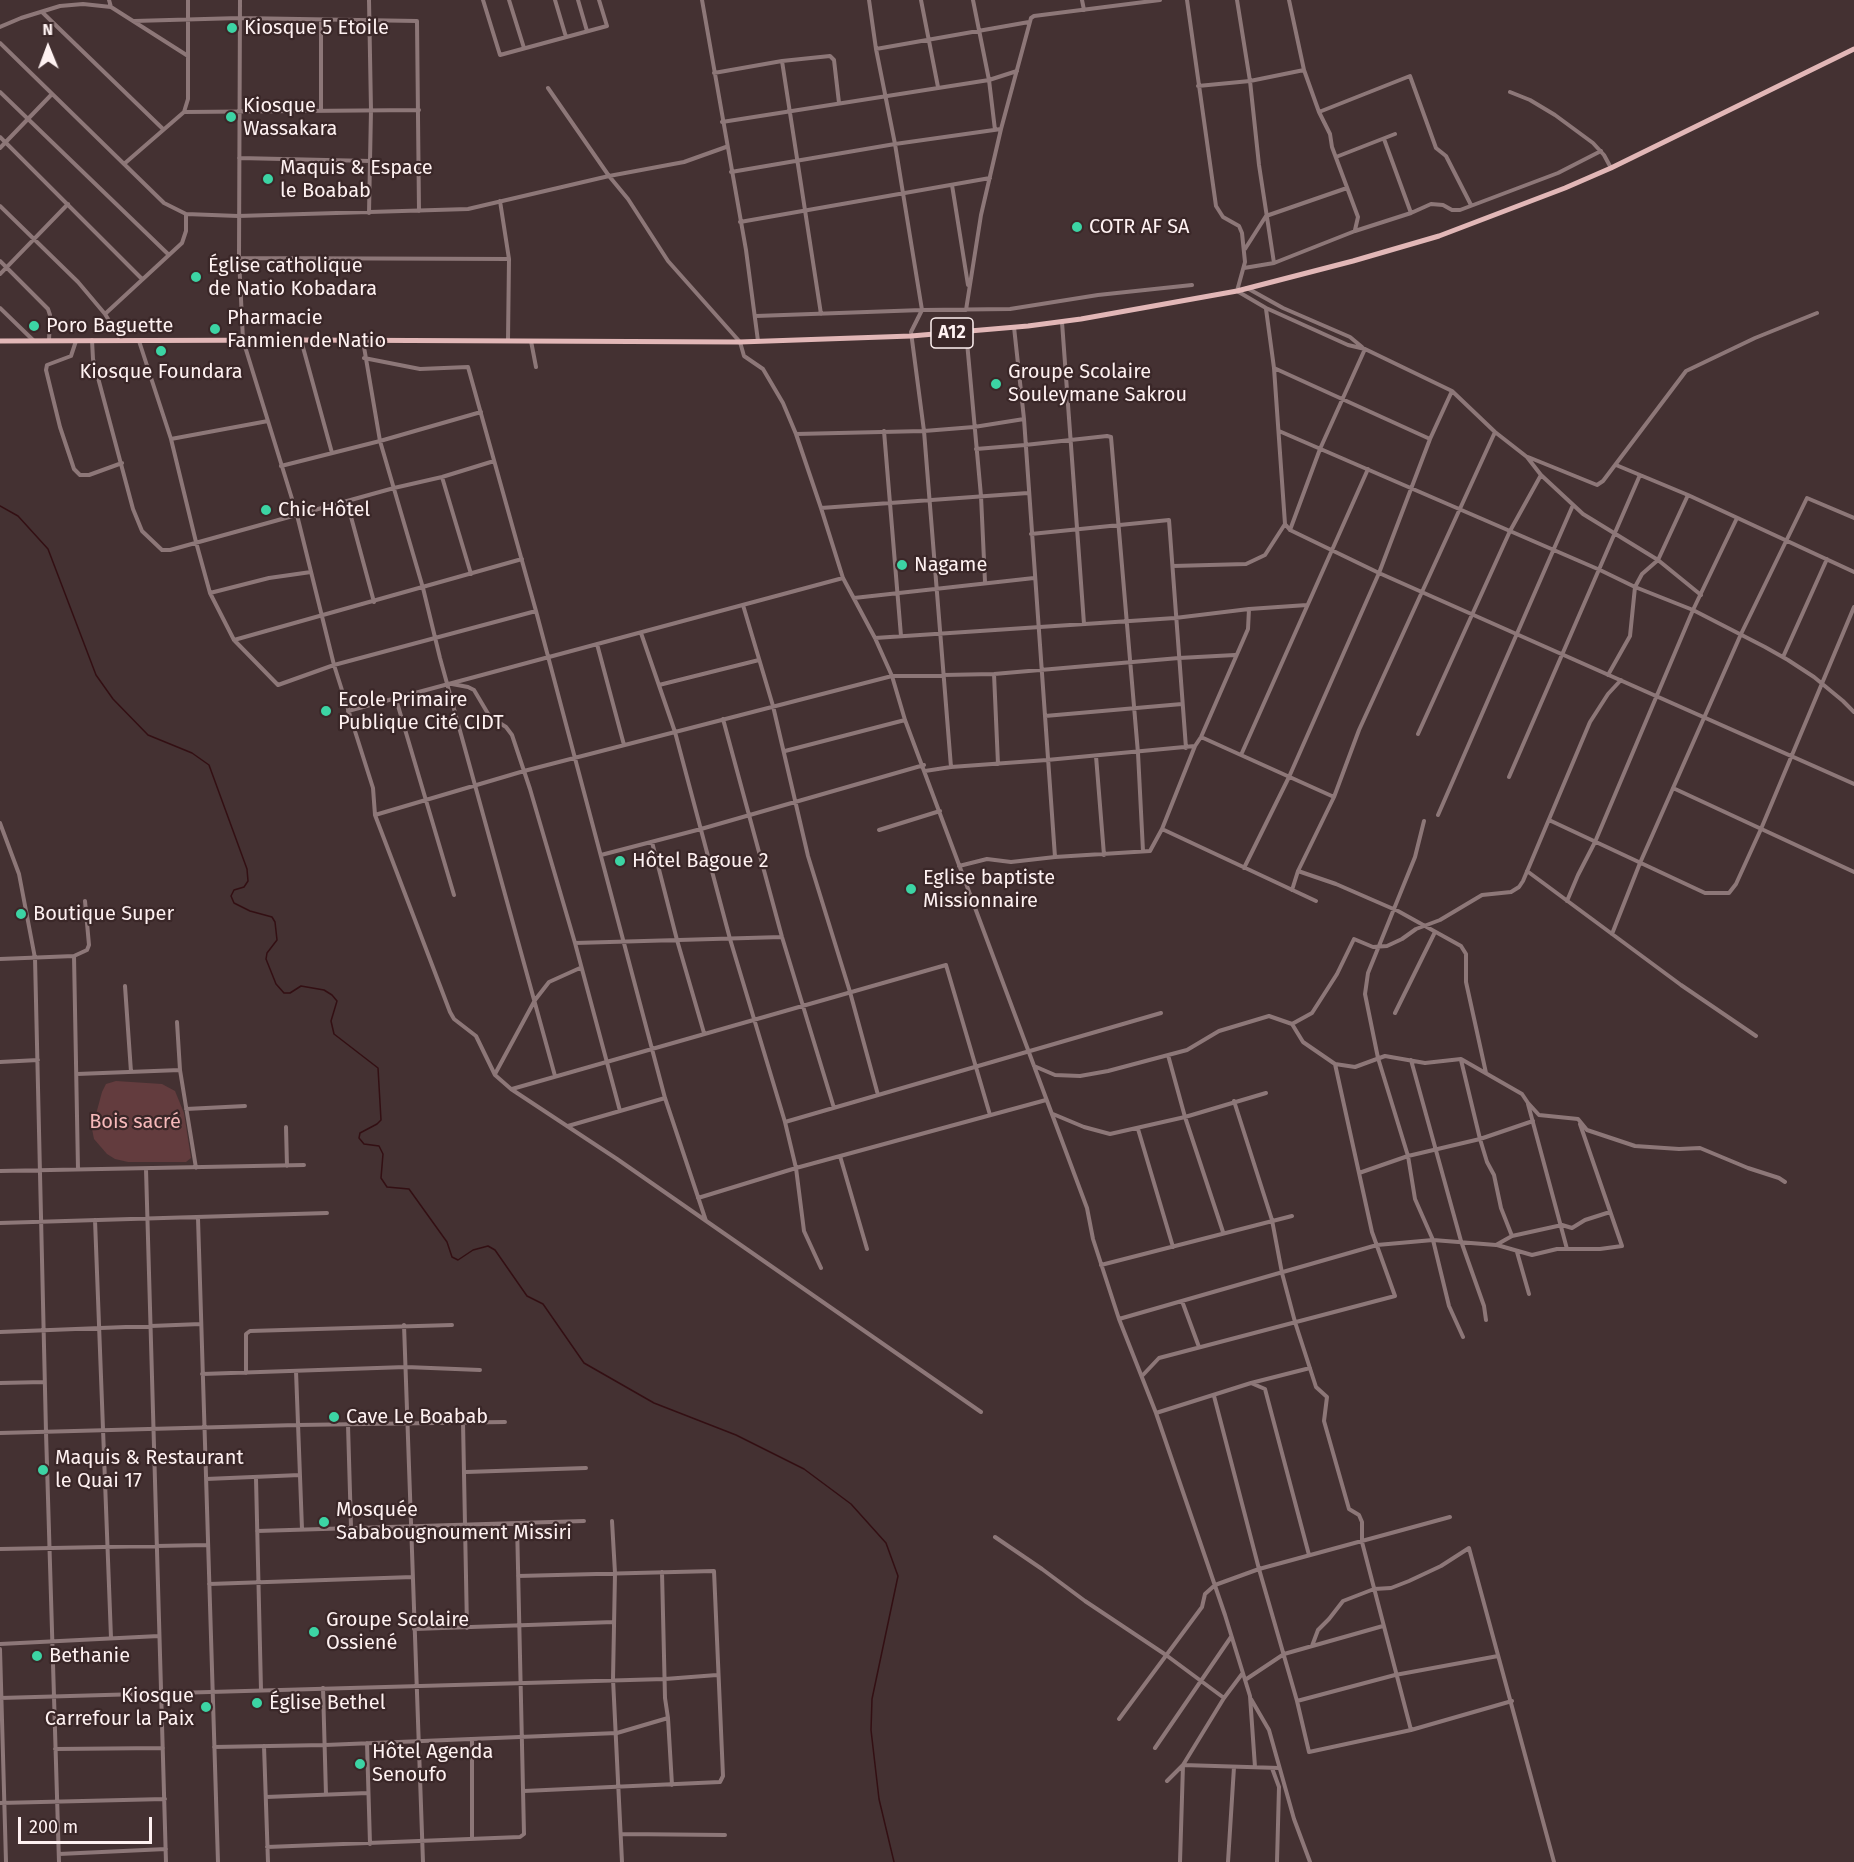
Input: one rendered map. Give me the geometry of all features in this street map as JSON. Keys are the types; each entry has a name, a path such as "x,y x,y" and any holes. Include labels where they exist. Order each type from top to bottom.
{"main road":[{"name":"A12","path":"0,341 301,339 740,342 911,336 1062,322 1207,298 1353,261 1439,236 1611,168 1854,49"}],"street":[{"path":"109,0 111,7"},
{"path":"124,164 184,112 188,99 188,0"},
{"path":"240,0 238,216 243,340 297,515 334,665 373,788 375,815 450,1012 454,1019 476,1036 495,1075 511,1089 981,1412"},
{"path":"369,0 371,110 369,213"},
{"path":"483,0 500,55 607,26 599,0"},
{"path":"509,0 524,48"},
{"path":"555,0 566,37"},
{"path":"578,0 587,31"},
{"path":"702,0 756,316 758,341"},
{"path":"869,0 922,310 911,336 924,431 951,767"},
{"path":"921,0 938,87"},
{"path":"973,0 989,80 995,130"},
{"path":"1082,0 1084,10"},
{"path":"966,310 981,215 1029,21 1034,16 1160,0"},
{"path":"1186,0 1216,206 1223,217 1240,228 1245,250 1244,268 1237,291 1266,308 1348,345 1365,349 1452,391 1495,432 1527,457 1541,475 1583,514 1658,560 1701,595"},
{"path":"1237,0 1274,263"},
{"path":"1289,0 1304,70 1319,112 1330,134 1358,217 1355,231"},
{"path":"0,27 60,6 83,4 111,7 188,56"},
{"path":"42,11 163,129"},
{"path":"134,21 240,18 417,21 419,212"},
{"path":"321,20 321,110"},
{"path":"876,49 1029,21"},
{"path":"0,43 164,203 186,214 238,216 468,209 609,176 684,162 726,147"},
{"path":"714,73 782,61 832,57 839,103"},
{"path":"782,61 821,314"},
{"path":"1198,86 1250,81 1304,70"},
{"path":"722,122 989,80 1017,72"},
{"path":"1319,112 1410,76 1436,148 1446,156 1472,206"},
{"path":"548,88 609,176 628,199 668,261 740,342 744,356 763,369 783,403 796,434 843,578 892,676 905,720 924,765 959,866 1087,1208 1092,1239 1119,1319 1156,1413 1250,1696 1268,1727 1294,1820 1310,1862"},
{"path":"0,92 169,255"},
{"path":"1510,92 1530,100 1555,115 1593,143 1601,151 1611,168"},
{"path":"0,148 52,94"},
{"path":"184,112 419,110"},
{"path":"731,172 895,144 1001,129"},
{"path":"1336,157 1395,134"},
{"path":"0,137 142,279"},
{"path":"1384,139 1411,213"},
{"path":"1244,268 1274,263 1431,204 1455,210 1472,206 1558,173 1601,151"},
{"path":"238,158 370,161"},
{"path":"740,222 990,178"},
{"path":"952,185 969,290"},
{"path":"1245,250 1266,216 1347,188"},
{"path":"500,201 509,259 508,340"},
{"path":"0,274 68,204"},
{"path":"0,206 78,282 105,314 120,340"},
{"path":"105,314 182,243 186,231 186,214"},
{"path":"239,258 509,259"},
{"path":"0,261 48,309 50,315 49,341"},
{"path":"756,316 1010,309 1098,295 1192,285"},
{"path":"1247,288 1283,308 1350,337 1365,349"},
{"path":"0,308 34,341"},
{"path":"1266,308 1274,368 1285,524 1290,530 1379,573 1854,784"},
{"path":"1527,457 1597,485 1616,465 1686,371 1755,338 1817,313"},
{"path":"1062,322 1084,624"},
{"path":"1014,327 1024,419 1030,534 1055,857"},
{"path":"966,331 981,496 985,582"},
{"path":"301,339 332,453"},
{"path":"76,340 71,357 47,364 46,370 60,427 74,469 80,475 89,475 122,463"},
{"path":"92,340 93,359 133,509 142,531 162,550 170,550 494,461"},
{"path":"363,340 364,358 380,441 450,684 475,785 555,1076"},
{"path":"531,340 536,367"},
{"path":"139,341 171,439 210,593 234,640 278,685 334,665 536,611"},
{"path":"1290,530 1320,449 1365,349"},
{"path":"364,358 420,369 468,367 522,559 665,1098 706,1221"},
{"path":"1274,368 1430,438"},
{"path":"1244,868 1290,777 1379,573 1430,438 1452,391"},
{"path":"281,466 481,412"},
{"path":"796,434 924,431 974,427 1024,419"},
{"path":"171,439 268,421"},
{"path":"884,431 901,636"},
{"path":"1279,431 1635,587 1693,610 1783,657 1821,683 1854,712"},
{"path":"1292,890 1298,871 1334,797 1359,730 1495,432"},
{"path":"976,449 1111,437 1138,753 1143,851"},
{"path":"1616,465 1688,495 1854,572"},
{"path":"1241,755 1368,470"},
{"path":"1418,734 1510,531 1541,475"},
{"path":"1509,777 1640,475"},
{"path":"442,477 471,574"},
{"path":"821,508 1028,493"},
{"path":"1608,675 1630,636 1635,587 1642,574 1658,560 1688,495"},
{"path":"1612,934 1640,863 1741,634 1807,498 1854,518"},
{"path":"347,502 374,602"},
{"path":"1438,815 1574,505"},
{"path":"1567,901 1596,842 1693,610 1737,518"},
{"path":"1030,534 1169,520 1186,748"},
{"path":"1173,566 1246,564 1265,555 1285,524"},
{"path":"234,640 522,559"},
{"path":"1783,657 1827,559"},
{"path":"210,593 268,578 311,572"},
{"path":"348,711 843,578"},
{"path":"854,598 1034,578"},
{"path":"743,605 785,751 808,856 850,992 878,1095"},
{"path":"875,638 1175,618 1308,605"},
{"path":"1549,820 1705,893 1729,893 1736,884 1761,829 1854,607"},
{"path":"959,866 987,859 1011,862 1150,851 1162,830 1195,746 1248,628 1249,609"},
{"path":"641,633 675,732 730,939 796,1168 804,1231 820,1268"},
{"path":"597,644 624,745"},
{"path":"375,815 525,771 892,676 994,674 1235,655"},
{"path":"659,685 759,660"},
{"path":"994,674 998,764"},
{"path":"1292,1024 1312,1013 1337,974 1354,939 1379,948 1440,920 1482,895 1511,892 1523,881 1590,722 1608,694 1621,680"},
{"path":"450,684 474,690 490,717 509,730 512,735 525,771 575,943 620,1111"},
{"path":"396,699 454,895"},
{"path":"1045,716 1182,704"},
{"path":"723,719 782,937 834,1108"},
{"path":"785,751 905,720"},
{"path":"1201,737 1334,797"},
{"path":"925,771 1195,746"},
{"path":"1096,756 1104,855"},
{"path":"601,855 924,765"},
{"path":"1673,788 1854,872"},
{"path":"879,830 940,811"},
{"path":"1424,821 1415,857 1368,973 1365,994 1378,1058 1408,1156 1415,1199 1433,1239 1449,1306 1463,1337"},
{"path":"0,823 19,874 35,958 39,1060 40,1222 59,1862"},
{"path":"1162,830 1316,901"},
{"path":"652,842 704,1033"},
{"path":"1298,871 1336,884 1395,910 1461,946 1466,954 1466,982 1486,1073"},
{"path":"1527,871 1681,985 1756,1036"},
{"path":"0,959 74,956 87,950 89,945 85,901"},
{"path":"1395,1013 1435,932"},
{"path":"575,943 782,937"},
{"path":"74,956 78,1169"},
{"path":"511,1089 946,965 990,1115"},
{"path":"495,1075 534,1000 549,982 580,968"},
{"path":"125,986 131,1072"},
{"path":"784,1122 1161,1013"},
{"path":"1033,1066 1055,1075 1080,1076 1108,1071 1186,1050 1219,1031 1269,1016 1292,1024 1303,1042 1335,1064 1355,1067 1385,1056 1425,1063 1461,1059 1522,1094 1539,1115 1578,1119 1587,1130 1635,1146 1700,1148 1785,1182"},
{"path":"177,1022 180,1070 196,1168"},
{"path":"1168,1055 1185,1118 1223,1232"},
{"path":"1461,1059 1480,1139 1487,1162 1494,1175 1501,1208 1512,1236"},
{"path":"0,1062 39,1060"},
{"path":"1411,1060 1461,1241 1484,1306 1486,1320"},
{"path":"1142,1376 1159,1358 1395,1296 1372,1232 1335,1064"},
{"path":"77,1074 180,1070"},
{"path":"1052,1114 1084,1127 1110,1134 1185,1118 1266,1093"},
{"path":"568,1126 665,1098"},
{"path":"698,1198 796,1168 1046,1100"},
{"path":"1234,1101 1272,1220 1282,1273 1295,1322 1316,1388 1327,1397 1324,1421 1349,1509 1359,1515 1362,1522 1362,1542 1411,1730"},
{"path":"1528,1103 1567,1249"},
{"path":"186,1109 245,1106"},
{"path":"1119,1319 1377,1245 1433,1239 1496,1245 1532,1256 1557,1249 1600,1249 1622,1246 1578,1119"},
{"path":"1359,1173 1408,1156 1480,1139 1533,1121"},
{"path":"286,1126 287,1166"},
{"path":"1138,1129 1173,1247"},
{"path":"840,1156 867,1249"},
{"path":"0,1171 304,1166"},
{"path":"146,1168 166,1862"},
{"path":"1496,1245 1512,1236 1562,1225 1572,1228 1585,1220 1610,1212"},
{"path":"0,1223 327,1213"},
{"path":"1101,1264 1292,1216"},
{"path":"198,1218 218,1862"},
{"path":"95,1220 111,1638"},
{"path":"1517,1251 1529,1294"},
{"path":"1182,1301 1199,1347"},
{"path":"0,1332 201,1324"},
{"path":"404,1325 423,1862"},
{"path":"246,1373 247,1332 452,1325"},
{"path":"202,1374 406,1367 480,1370"},
{"path":"1156,1413 1251,1383 1310,1368"},
{"path":"296,1371 302,1528"},
{"path":"0,1383 45,1382"},
{"path":"1251,1383 1265,1389 1310,1555"},
{"path":"1214,1396 1259,1569 1298,1701 1309,1752 1411,1730 1512,1701"},
{"path":"463,1422 467,1628"},
{"path":"0,1433 505,1422"},
{"path":"348,1425 351,1527"},
{"path":"465,1472 586,1468"},
{"path":"206,1479 300,1475"},
{"path":"256,1478 261,1690"},
{"path":"1119,1719 1202,1607 1205,1594 1215,1585 1259,1569 1450,1517"},
{"path":"257,1531 584,1521"},
{"path":"612,1521 615,1573 613,1679 622,1862"},
{"path":"267,1847 422,1842 520,1837 524,1834 517,1523"},
{"path":"995,1537 1166,1655 1224,1698"},
{"path":"0,1549 208,1545"},
{"path":"1312,1646 1318,1630 1343,1601 1374,1589 1391,1588 1417,1577 1441,1566 1468,1548 1512,1701 1554,1862"},
{"path":"518,1576 714,1571 722,1780 672,1785 524,1791"},
{"path":"662,1572 665,1679 672,1785"},
{"path":"209,1584 413,1577"},
{"path":"414,1629 614,1622"},
{"path":"1245,1680 1284,1654 1383,1626"},
{"path":"0,1644 159,1636"},
{"path":"1155,1748 1232,1637"},
{"path":"0,1649 3,1852 6,1862"},
{"path":"1298,1701 1395,1675 1498,1656"},
{"path":"1167,1781 1183,1765 1224,1698 1243,1673"},
{"path":"1,1698 665,1679 717,1675"},
{"path":"323,1688 326,1795"},
{"path":"1250,1696 1255,1767"},
{"path":"214,1747 325,1745 617,1733 668,1718"},
{"path":"472,1739 472,1839"},
{"path":"367,1743 370,1844"},
{"path":"264,1746 268,1862"},
{"path":"55,1749 163,1748"},
{"path":"1183,1765 1279,1768"},
{"path":"1180,1862 1183,1765"},
{"path":"1228,1862 1234,1767"},
{"path":"1272,1768 1279,1787 1277,1862"},
{"path":"266,1797 368,1793"},
{"path":"2,1803 165,1799"},
{"path":"622,1834 725,1835"},
{"path":"59,1854 166,1849"}],"green space":[{"name":"Bois sacré","path":"116,1081 162,1084 175,1091 184,1113 191,1158 186,1162 128,1162 115,1159 107,1154 94,1139 92,1129 106,1084"}],"waterway":[{"path":"0,506 18,516 48,549 96,675 113,699 148,735 192,753 209,765 247,869 248,881 244,887 234,890 231,896 234,903 250,911 272,917 275,922 277,940 267,953 266,959 276,984 284,993 290,993 301,986 324,990 332,995 337,1001 331,1021 334,1034 378,1068 381,1120 360,1133 359,1138 364,1144 379,1146 383,1154 381,1178 387,1187 409,1189 447,1242 452,1257 458,1260 473,1250 488,1246 495,1250 527,1296 543,1304 584,1363 654,1403 736,1435 804,1469 851,1504 886,1543 898,1576 872,1699 871,1730 879,1799 894,1862"}],"place":[{"name":"Kiosque 5 Etoile","path":"232,28"},
{"name":"Kiosque Wassakara","path":"231,117"},
{"name":"Maquis & Espace le Boabab","path":"268,179"},
{"name":"COTR AF SA","path":"1077,227"},
{"name":"Église catholique de Natio Kobadara","path":"196,277"},
{"name":"Poro Baguette","path":"34,326"},
{"name":"Pharmacie Fanmien de Natio","path":"215,329"},
{"name":"Kiosque Foundara","path":"161,351"},
{"name":"Groupe Scolaire Souleymane Sakrou","path":"996,384"},
{"name":"Chic Hôtel","path":"266,510"},
{"name":"Nagame","path":"902,565"},
{"name":"Ecole Primaire Publique Cité CIDT","path":"326,711"},
{"name":"Hôtel Bagoue 2","path":"620,861"},
{"name":"Eglise baptiste Missionnaire","path":"911,889"},
{"name":"Boutique Super","path":"21,914"},
{"name":"Cave Le Boabab","path":"334,1417"},
{"name":"Maquis & Restaurant le Quai 17","path":"43,1470"},
{"name":"Mosquée Sababougnoument Missiri","path":"324,1522"},
{"name":"Groupe Scolaire Ossiené","path":"314,1632"},
{"name":"Bethanie","path":"37,1656"},
{"name":"Église Bethel","path":"257,1703"},
{"name":"Kiosque Carrefour la Paix","path":"206,1707"},
{"name":"Hôtel Agenda Senoufo","path":"360,1764"}]}
